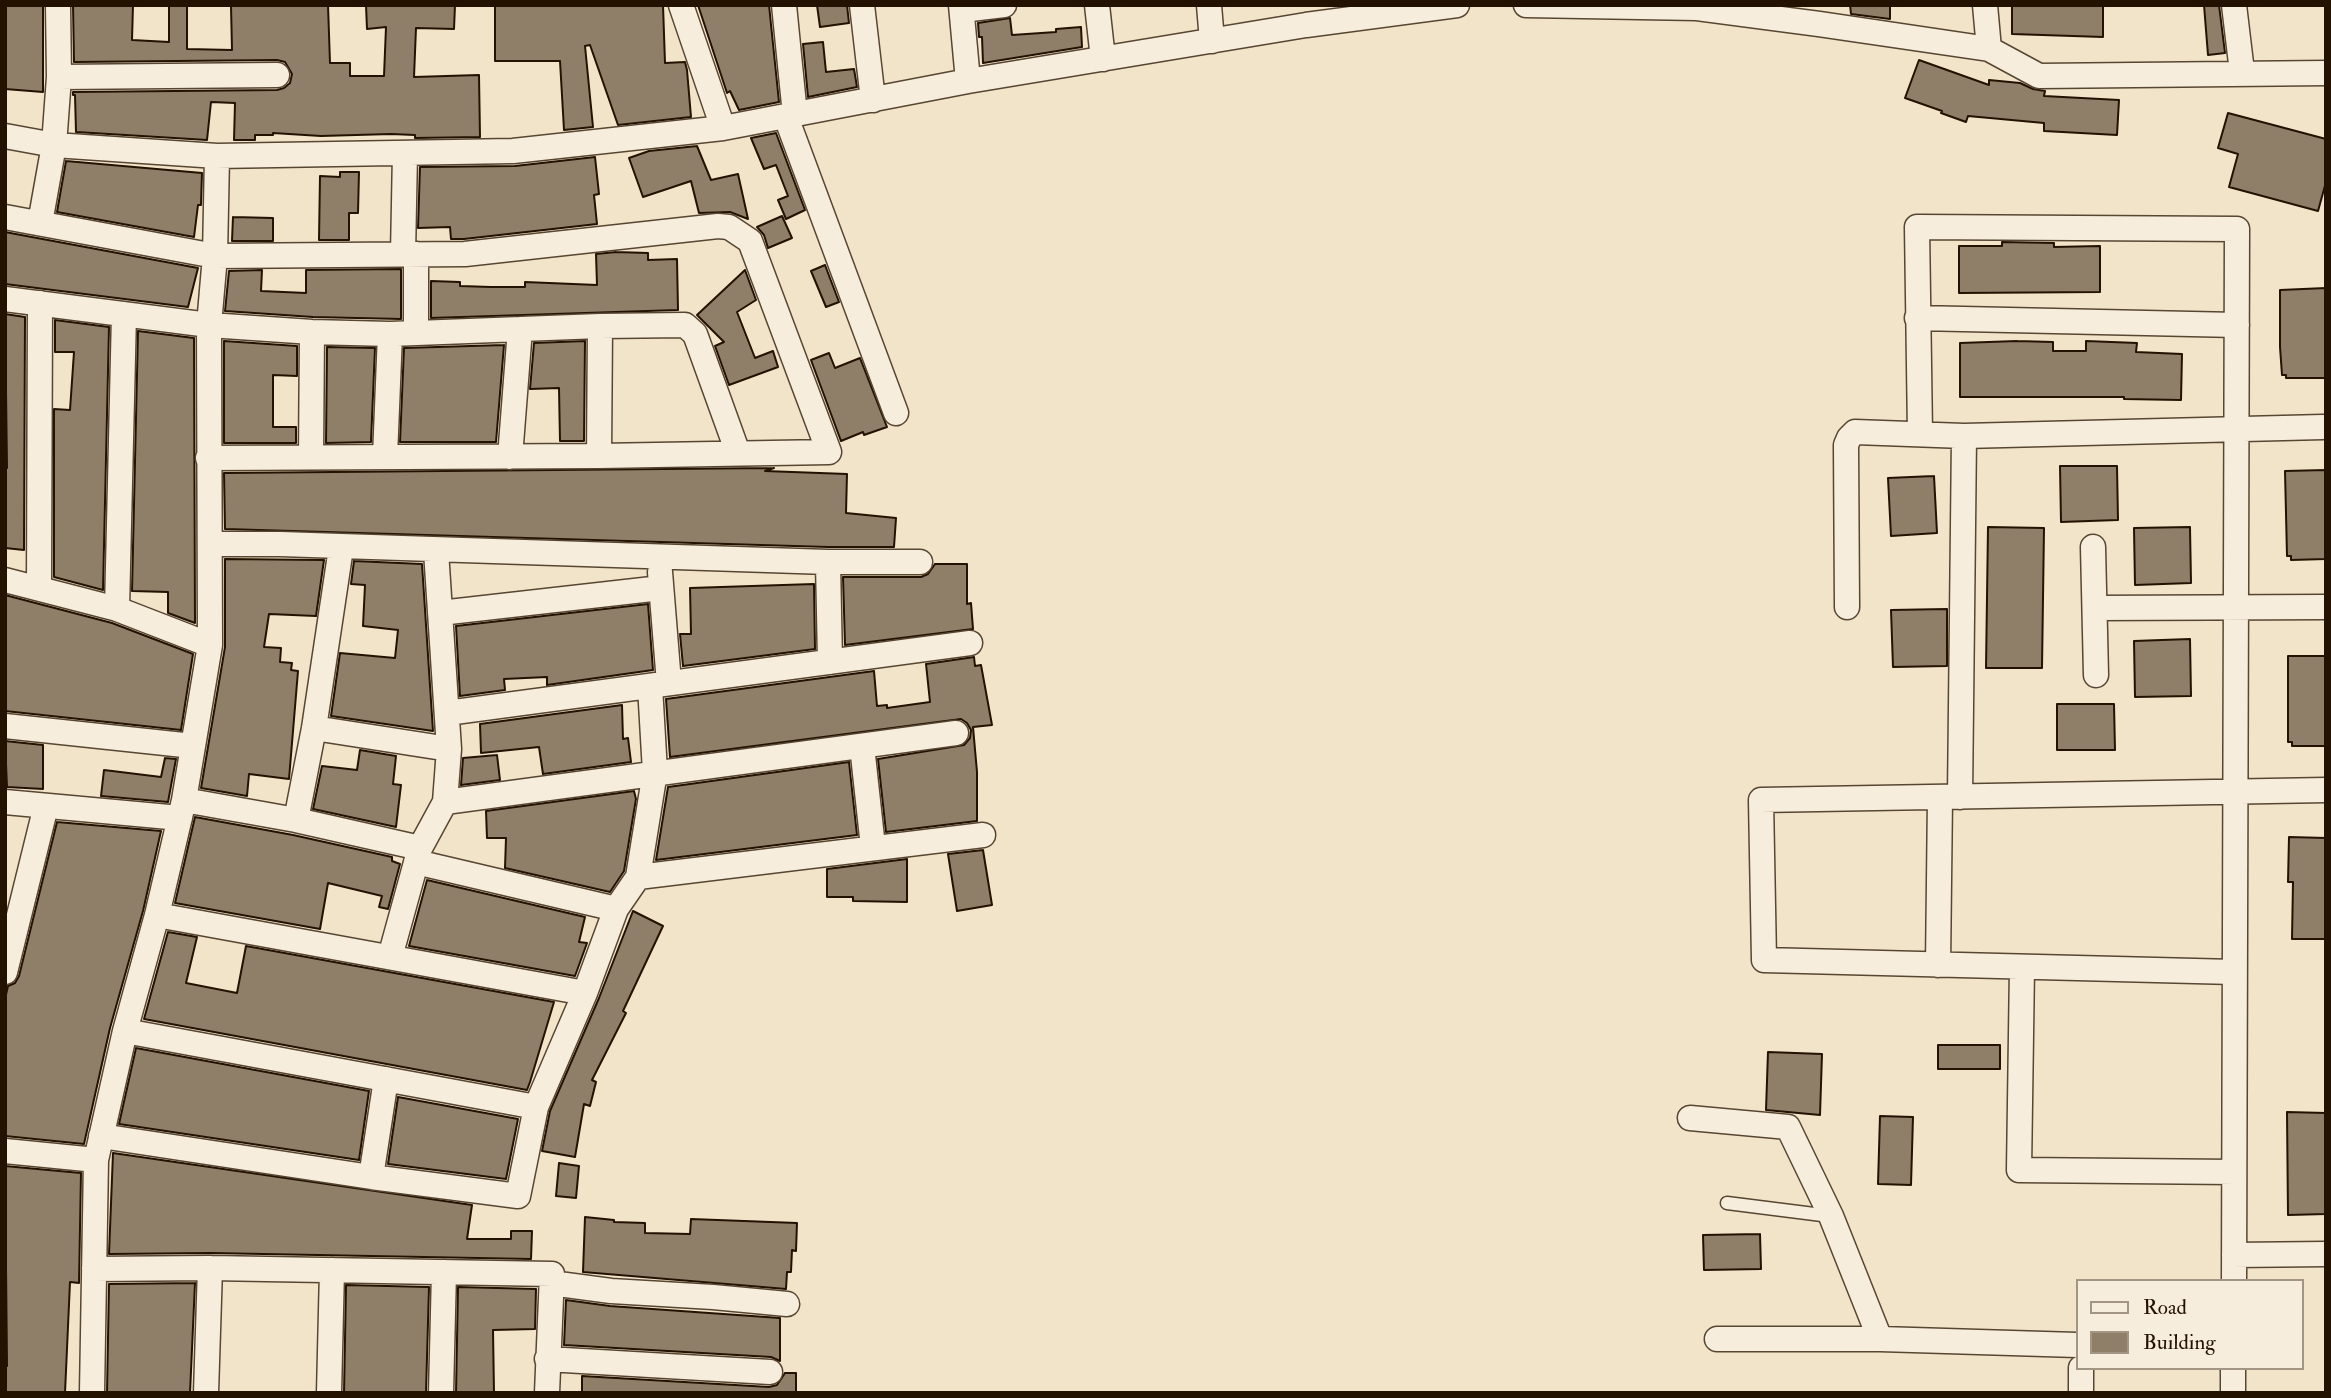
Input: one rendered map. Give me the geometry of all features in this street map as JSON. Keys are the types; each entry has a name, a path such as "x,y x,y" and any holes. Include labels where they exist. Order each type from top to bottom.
{"street":[{"path":"40,222 54,145 59,77 58,5"},
{"path":"681,5 723,128"},
{"path":"784,5 791,116 896,414"},
{"path":"862,5 873,100"},
{"path":"968,81 962,8 1004,5"},
{"path":"1097,5 1103,59"},
{"path":"1209,5 1212,41"},
{"path":"5,136 54,145 217,156 513,151 723,128 968,81 1212,41 1305,15 1457,5"},
{"path":"1526,5 1697,7 1989,50 2039,76 2326,73"},
{"path":"1985,5 1989,50"},
{"path":"2234,5 2242,72"},
{"path":"59,77 277,75"},
{"path":"405,153 416,333"},
{"path":"92,1393 99,1148 125,1031 157,915 182,809 210,645 209,325 215,256 217,156"},
{"path":"5,217 215,256 465,254 718,226 729,227 750,241 829,452 208,458"},
{"path":"1920,434 1917,227 2237,229 2234,1279"},
{"path":"5,299 209,325 312,332 390,334 685,325 695,334 738,453"},
{"path":"39,588 40,303"},
{"path":"117,609 124,314"},
{"path":"1917,318 2237,325"},
{"path":"599,456 600,326"},
{"path":"510,457 520,329"},
{"path":"310,457 312,332"},
{"path":"386,457 390,334"},
{"path":"1847,607 1846,445 1855,432 1964,436 2323,427"},
{"path":"1938,965 1950,797 1964,436"},
{"path":"211,544 828,562 920,562"},
{"path":"2093,547 2096,675"},
{"path":"296,820 314,728 341,548"},
{"path":"390,957 418,855 444,802 449,749 436,551"},
{"path":"5,1151 99,1148 519,1196 536,1107 585,993 616,909 638,877 655,772 660,684 659,557"},
{"path":"828,562 830,662"},
{"path":"5,580 117,609 210,645"},
{"path":"440,613 661,588"},
{"path":"2095,608 2326,607"},
{"path":"447,713 970,643"},
{"path":"5,726 193,746"},
{"path":"314,728 449,749"},
{"path":"444,802 956,733"},
{"path":"862,746 873,847"},
{"path":"2234,972 1764,960 1761,800 2326,790"},
{"path":"5,803 182,809 296,820 616,909"},
{"path":"5,972 46,806"},
{"path":"638,877 983,835"},
{"path":"157,915 585,993"},
{"path":"2022,967 2019,1170 2234,1172"},
{"path":"125,1031 536,1107"},
{"path":"370,1177 386,1079"},
{"path":"1690,1118 1788,1127 1831,1216 1880,1339"},
{"path":"2234,1255 2326,1254"},
{"path":"94,1269 210,1268 552,1274 547,1393"},
{"path":"206,1393 210,1268"},
{"path":"329,1393 332,1270"},
{"path":"441,1393 444,1272"},
{"path":"551,1283 611,1291 787,1304"},
{"path":"1717,1339 1880,1339 2076,1345"},
{"path":"547,1359 770,1371"},
{"path":"2081,1370 2081,1393"},
{"path":"2233,1370 2233,1393"}],"lane":[{"path":"1727,1203 1831,1216"}],"building":[{"path":"5,5 43,5 43,92 5,89"},
{"path":"73,5 133,5 132,40 169,42 169,6 187,6 187,49 232,50 231,6 328,5 330,63 350,63 350,76 384,76 386,27 367,29 366,5 455,5 454,29 416,28 414,77 479,75 480,137 415,138 415,135 391,134 321,136 273,133 255,135 255,140 234,140 235,103 211,102 207,140 76,132 73,92 277,90 290,83 292,74 285,62 277,60 74,62"},
{"path":"495,5 663,5 665,63 685,62 691,117 618,125 590,45 585,46 593,127 564,130 560,61 495,61"},
{"path":"698,5 769,5 779,102 739,110 730,91 727,93"},
{"path":"817,5 847,5 849,23 820,27"},
{"path":"1850,5 1890,5 1890,19 1851,14"},
{"path":"2012,5 2103,5 2103,37 2012,34"},
{"path":"2204,5 2219,5 2225,53 2208,55"},
{"path":"1010,18 1012,35 1081,27 1082,47 983,63 982,37 979,37 978,23"},
{"path":"823,42 826,72 854,69 857,87 808,97 803,44"},
{"path":"1919,60 1989,85 1989,80 2020,83 2045,91 2044,96 2119,100 2117,135 2044,131 2044,123 1968,116 1966,122 1941,113 1942,111 1905,98"},
{"path":"2228,113 2326,139 2326,182 2318,211 2229,187 2238,154 2218,148"},
{"path":"776,133 805,210 786,219 778,200 788,196 776,165 764,169 751,138"},
{"path":"697,146 711,180 738,174 748,219 730,212 699,213 691,181 643,197 629,158 649,151"},
{"path":"595,157 599,194 594,195 597,224 464,239 451,239 450,227 418,228 420,167 515,166"},
{"path":"66,161 202,173 201,205 198,205 194,237 57,212"},
{"path":"340,172 359,172 358,213 349,213 349,240 319,240 320,176 340,177"},
{"path":"782,216 792,238 768,248 764,235 757,227"},
{"path":"233,217 273,218 273,241 232,241"},
{"path":"5,232 198,268 188,307 5,284"},
{"path":"2002,242 2054,243 2054,247 2100,246 2100,292 1959,293 1959,246 2002,246"},
{"path":"648,253 648,260 677,259 678,310 431,318 431,281 491,287 525,287 525,282 597,285 596,254"},
{"path":"825,265 839,302 826,307 811,271"},
{"path":"401,269 401,319 225,311 229,271 262,270 261,291 306,293 306,270"},
{"path":"745,270 756,300 737,312 755,358 773,351 778,367 729,385 715,346 724,342 697,315"},
{"path":"2326,288 2326,378 2286,378 2286,375 2282,375 2280,347 2280,290"},
{"path":"5,314 25,317 24,550 5,548"},
{"path":"55,320 109,327 103,590 54,577 54,409 70,410 74,352 55,352"},
{"path":"138,331 194,338 195,623 168,613 168,592 132,591"},
{"path":"224,341 297,346 297,376 273,375 273,427 296,427 296,443 224,443"},
{"path":"585,341 584,441 560,441 559,388 530,389 534,343"},
{"path":"2086,341 2137,343 2136,352 2182,354 2181,400 2124,397 1960,397 1960,343 2053,342 2053,351 2086,351"},
{"path":"504,345 496,442 400,442 404,348"},
{"path":"327,347 375,348 371,442 326,443"},
{"path":"829,353 835,368 860,358 887,427 864,435 863,432 841,441 811,360"},
{"path":"2060,466 2117,466 2118,520 2061,522"},
{"path":"774,468 765,471 847,474 846,513 896,518 894,547 225,529 224,473"},
{"path":"2326,470 2326,559 2291,560 2291,556 2287,556 2285,471"},
{"path":"1934,476 1937,533 1891,536 1888,478"},
{"path":"1988,527 2044,528 2042,668 1986,668"},
{"path":"2190,527 2191,583 2135,585 2134,528"},
{"path":"225,559 324,560 316,616 269,614 264,647 281,648 280,662 292,663 291,670 298,671 289,779 249,774 247,796 201,788 225,647"},
{"path":"354,561 422,564 433,731 331,716 340,653 395,658 398,630 363,626 365,585 351,584"},
{"path":"935,564 967,564 967,604 971,603 973,629 845,645 843,577 921,577 928,574"},
{"path":"814,584 815,649 683,666 680,634 691,634 690,588"},
{"path":"5,595 112,623 193,654 181,730 5,711"},
{"path":"648,604 653,670 547,685 547,677 504,679 505,690 460,696 456,626"},
{"path":"1947,609 1947,666 1893,667 1891,610"},
{"path":"2190,639 2191,696 2135,697 2134,641"},
{"path":"2288,656 2326,656 2326,746 2292,746 2292,742 2288,742"},
{"path":"974,657 975,666 981,665 992,725 973,727 977,821 886,832 878,759 964,745 970,738 971,730 961,719 670,757 666,699 874,671 877,706 887,705 887,708 930,702 926,664"},
{"path":"2057,704 2114,704 2115,750 2057,750"},
{"path":"622,705 623,739 628,738 631,762 543,774 539,747 481,753 480,724"},
{"path":"5,741 43,745 43,789 7,787"},
{"path":"360,750 396,756 393,784 401,785 396,827 313,809 322,766 357,770"},
{"path":"497,755 500,780 461,785 463,758"},
{"path":"165,758 176,759 168,802 101,796 104,770 161,777"},
{"path":"849,762 857,835 656,860 668,787"},
{"path":"634,791 636,799 624,871 610,892 505,868 506,838 487,838 486,811"},
{"path":"195,817 392,857 392,861 400,864 388,909 379,907 382,896 328,883 320,929 175,903"},
{"path":"57,822 161,831 143,911 110,1028 84,1144 5,1136 5,999 8,986 15,983 19,976"},
{"path":"2289,837 2326,838 2326,939 2292,939 2293,882 2288,882"},
{"path":"983,850 992,905 957,911 948,854"},
{"path":"907,859 907,902 853,901 853,897 827,897 827,869"},
{"path":"427,880 585,917 579,942 587,943 575,976 409,946"},
{"path":"633,911 663,926 623,1011 626,1013 592,1080 596,1082 590,1106 584,1104 575,1157 542,1151 550,1111"},
{"path":"168,932 197,937 186,983 237,993 246,946 554,1002 527,1090 144,1019"},
{"path":"1938,1045 2000,1045 2000,1069 1938,1069"},
{"path":"136,1048 369,1091 359,1160 119,1124"},
{"path":"1768,1052 1822,1054 1820,1115 1766,1110"},
{"path":"398,1097 518,1119 506,1179 388,1164"},
{"path":"2287,1112 2326,1113 2326,1214 2288,1215"},
{"path":"1880,1116 1913,1117 1911,1185 1878,1184"},
{"path":"113,1153 472,1205 467,1239 511,1239 511,1231 532,1231 531,1259 210,1253 109,1254"},
{"path":"559,1163 579,1166 576,1198 556,1196"},
{"path":"5,1166 81,1173 79,1283 70,1282 65,1393 5,1393"},
{"path":"585,1217 645,1223 645,1233 690,1234 691,1219 797,1223 796,1251 792,1250 791,1272 787,1272 786,1289 583,1272"},
{"path":"1760,1234 1761,1269 1704,1270 1703,1235"},
{"path":"195,1283 190,1393 107,1393 109,1284"},
{"path":"346,1285 429,1287 426,1393 344,1393"},
{"path":"458,1287 536,1289 535,1329 493,1330 494,1393 456,1393"},
{"path":"566,1300 610,1306 780,1318 780,1361 771,1357 564,1345"},
{"path":"785,1373 796,1373 796,1393 582,1393 582,1376 769,1387 777,1385"}]}
